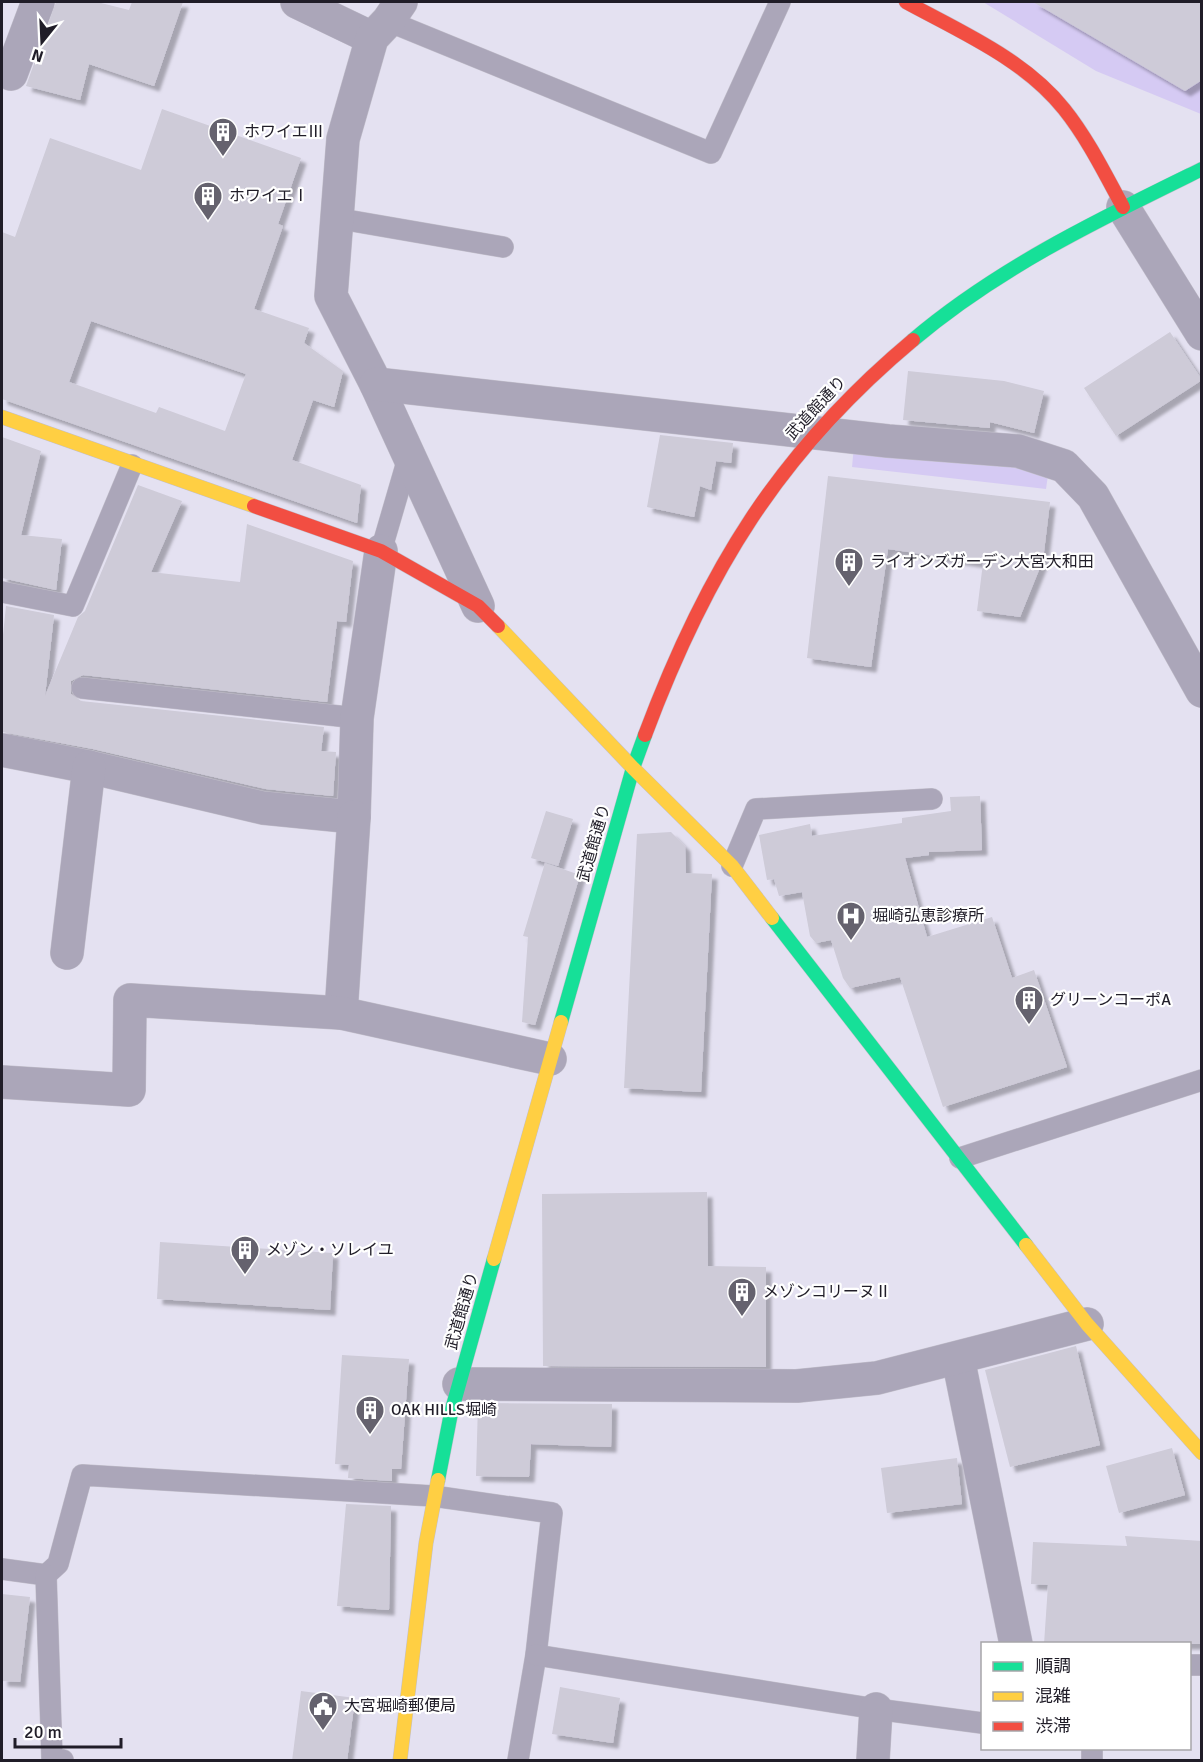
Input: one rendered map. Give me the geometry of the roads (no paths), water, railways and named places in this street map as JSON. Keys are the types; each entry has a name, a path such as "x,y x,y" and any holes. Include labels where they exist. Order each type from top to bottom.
{"street":[{"path":"11,74 38,2"},
{"path":"297,2 387,20 343,139 335,218 331,296 376,384 478,606"},
{"path":"906,2 1018,68 1051,95 1072,120 1202,334"},
{"name":"武道館通り","path":"400,1761 433,1496 459,1384 633,768 665,681 718,569 788,463 847,398 958,303 1124,207 1202,169"},
{"path":"376,384 816,432 1018,451 1064,465 1094,496 1202,691"},
{"path":"2,417 132,465 381,551 478,606 633,768 732,866 1087,1324 1202,1453"},
{"path":"341,1012 354,817 357,718 381,551"},
{"path":"2,750 89,767 263,808 354,817"},
{"path":"68,953 89,767"},
{"path":"2,1082 129,1090 130,1000 341,1012 550,1059"},
{"path":"459,1384 797,1386 877,1378 1087,1324"},
{"path":"958,1358 1016,1642"},
{"path":"873,1761 876,1709"}],"lane":[{"path":"387,20 711,153 780,2"},
{"path":"335,218 503,247"},
{"path":"381,551 409,454"},
{"path":"2,592 73,606 132,465"},
{"path":"82,688 357,718"},
{"path":"732,866 756,809 932,798"},
{"path":"960,1158 1202,1080"},
{"path":"46,1575 58,1564 82,1475 433,1496 552,1513 536,1655 518,1761"},
{"path":"2,1569 46,1575"},
{"path":"46,1575 55,1760"},
{"path":"536,1655 876,1709 981,1723"}],"place":[{"name":"ホワイエⅢ","path":"223,158"},
{"name":"ホワイエⅠ","path":"208,222"},
{"name":"ライオンズガーデン大宮大和田","path":"849,588"},
{"name":"堀崎弘恵診療所","path":"851,942"},
{"name":"グリーンコーポA","path":"1029,1026"},
{"name":"メゾン・ソレイユ","path":"245,1276"},
{"name":"メゾンコリーヌⅡ","path":"742,1318"},
{"name":"OAK HILLS堀崎","path":"370,1436"},
{"name":"大宮堀崎郵便局","path":"323,1732"}]}
